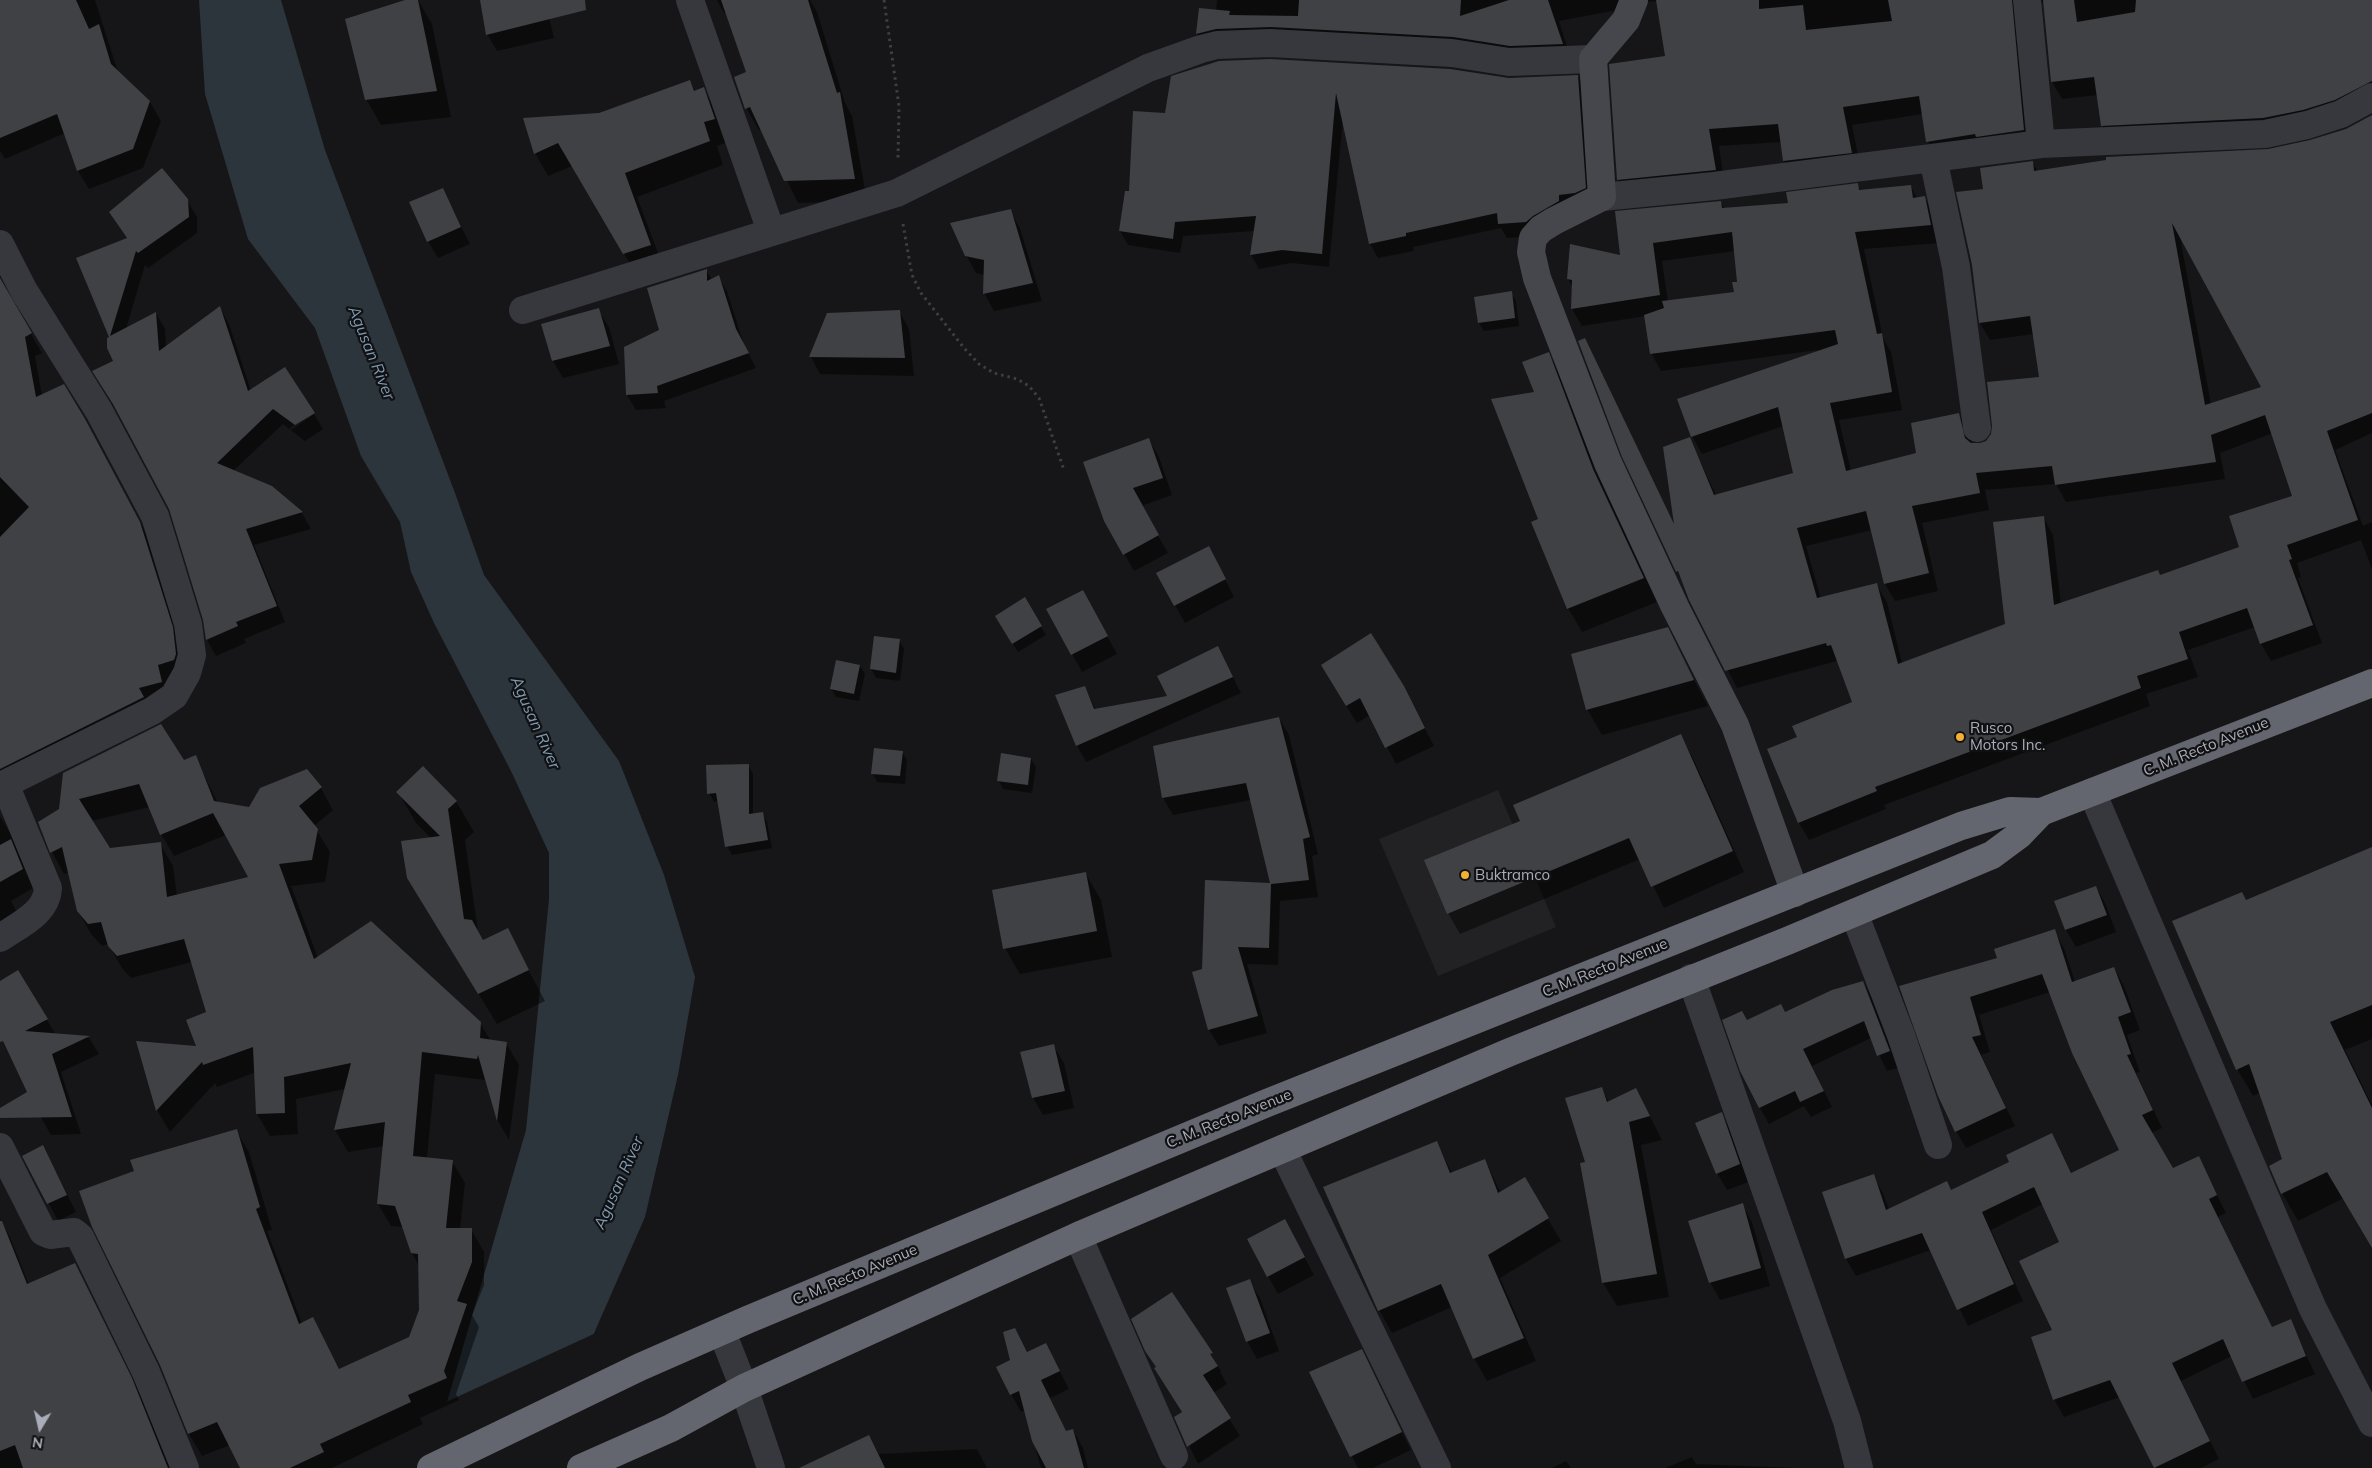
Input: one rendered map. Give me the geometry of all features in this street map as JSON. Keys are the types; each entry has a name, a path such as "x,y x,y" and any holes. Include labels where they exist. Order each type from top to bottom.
{"highway":[{"name":"C. M. Recto Avenue","path":"431,1468 640,1368 722,1332 1267,1103 1961,826 2010,811 2041,812 2372,683"},
{"name":"C. M. Recto Avenue","path":"581,1468 671,1428 744,1388 1078,1236 1691,978 1992,856 2019,835 2041,812"}],"street":[{"path":"690,0 771,231"},
{"path":"1602,197 1593,60 1626,20 1634,0"},
{"path":"2027,0 2041,144"},
{"path":"523,310 897,193 1148,68 1201,49 1217,46 1270,43 1452,53 1509,62 1593,60"},
{"path":"1796,893 1735,725 1675,606 1608,463 1537,278 1531,252 1533,238 1541,229 1554,221 1602,197 1714,186 2041,144 2266,134 2307,125 2341,114 2372,98"},
{"path":"1933,158 1956,267 1977,428"},
{"path":"0,244 24,291 99,411 155,516 188,624 192,655 187,673 174,696 152,711 3,779 48,888 47,899 38,911 0,938"},
{"path":"2092,792 2313,1309 2372,1422"},
{"path":"1854,913 1901,1035 1938,1145"},
{"path":"1691,978 1844,1412 1859,1468"},
{"path":"0,1147 43,1232 50,1235 74,1232 80,1237 146,1372 185,1468"},
{"path":"1282,1149 1437,1468"},
{"path":"1078,1236 1174,1456"},
{"path":"722,1332 744,1388 770,1468"}],"path":[{"path":"884,0 899,106 897,193 912,275 921,293 964,348 980,364 994,372 1017,379 1029,386 1039,398 1064,470"}],"shaded area":[{"path":"1498,790 1556,927 1438,976 1379,839"}],"water":[{"name":"Agusan River","path":"199,0 281,0 325,150 455,493 484,575 619,761 664,875 695,977 678,1075 645,1217 588,1347 445,1409 526,1130 549,899 549,853 511,771 434,623 411,572 400,522 361,456 315,328 248,239 205,94"}],"pier":[{"path":"598,1332 591,1347 629,1420 639,1468 418,1468 444,1403"}],"building":[{"path":"0,0 76,0 89,29 99,24 111,64 150,101 133,149 77,171 57,114 0,138"},
{"path":"405,0 418,0 437,91 365,100 345,19"},
{"path":"480,0 585,0 586,10 486,35"},
{"path":"721,0 808,0 837,93 840,92 855,179 784,181 750,107 745,109 734,77 746,72"},
{"path":"1299,0 1461,0 1460,16 1509,0 1548,0 1563,44 1510,46 1453,37 1271,27 1216,29 1196,34 1199,8 1230,11 1229,15 1298,16"},
{"path":"1656,0 1759,0 1759,9 1803,5 1806,30 1892,21 1888,0 2012,0 2024,130 1976,137 1975,134 1926,142 1919,96 1843,107 1852,153 1783,161 1778,124 1709,129 1716,170 1617,180 1609,64 1665,56"},
{"path":"2043,0 2074,0 2077,22 2135,12 2136,0 2372,0 2372,81 2335,100 2303,110 2263,118 2101,126 2094,77 2051,82"},
{"path":"1270,59 1450,69 1509,78 1578,75 1586,188 1575,193 1559,195 1559,201 1526,222 1498,224 1497,213 1406,233 1406,236 1369,244 1336,93 1322,254 1282,250 1250,255 1256,216 1175,222 1173,239 1119,231 1125,191 1129,191 1133,111 1165,113 1171,76 1219,61"},
{"path":"690,80 694,91 704,87 715,119 704,122 710,141 625,173 651,245 623,254 558,143 534,154 523,118 599,113"},
{"path":"2372,115 2372,413 2327,431 2358,520 2287,545 2292,559 2289,560 2313,625 2260,644 2247,608 2179,632 2188,659 2137,676 2141,688 1875,787 1877,791 1798,823 1767,749 1797,737 1792,726 1852,702 1831,645 1827,646 1826,643 1725,671 1689,600 1678,571 1676,572 1622,457 1578,341 1585,338 1674,524 1663,447 1690,437 1714,495 1793,473 1778,407 1691,437 1677,399 1838,344 1835,330 1650,354 1644,315 1664,308 1662,301 1734,292 1732,282 1737,282 1732,232 1653,243 1660,295 1571,309 1572,280 1567,279 1570,244 1620,255 1615,211 1721,201 1722,208 1788,203 1786,192 1858,183 1859,190 1911,185 1913,198 1925,196 1931,225 1855,232 1877,334 1882,333 1892,392 1830,403 1846,471 1916,453 1911,423 1959,413 1965,438 1971,443 1986,441 1991,434 1992,426 1987,382 2039,377 2030,316 1979,323 1972,265 1956,192 1983,189 1980,168 2033,161 2034,171 2106,160 2106,157 2268,149 2310,140 2346,129","holes":["2172,223 2261,387 2205,405","2265,415 2292,496 2229,516 2239,547 2160,575 2158,570 2054,605 2044,516 1993,522 2005,624 1898,664 1877,583 1817,598 1797,528 1866,511 1884,584 1929,573 1912,506 1980,493 1976,473 2052,466 2055,485 2216,462 2211,435"]},
{"path":"162,168 188,199 189,217 138,253 136,251 110,336 156,312 159,351 220,306 248,391 285,367 315,413 295,425 273,409 217,463 272,486 303,512 246,529 277,606 236,622 238,626 206,640 203,620 169,509 113,404 92,371 113,361 107,348 107,338 109,337 76,258 127,238 109,212"},
{"path":"443,188 461,227 427,242 409,202"},
{"path":"1011,209 1033,283 983,294 984,260 965,256 950,223"},
{"path":"707,269 707,281 719,275 736,329 749,353 657,386 658,393 626,395 624,347 659,330 647,288"},
{"path":"0,278 32,333 25,337 36,397 64,384 85,419 140,522 173,627 176,654 174,660 158,665 162,682 139,688 144,697 0,769 0,537 29,507 0,477"},
{"path":"1512,291 1515,318 1478,323 1474,297"},
{"path":"599,308 610,346 552,361 541,324"},
{"path":"900,310 905,358 809,357 827,313"},
{"path":"1549,352 1593,469 1644,578 1567,609 1531,522 1538,519 1491,399 1534,392 1522,362"},
{"path":"1149,438 1163,478 1133,488 1159,535 1123,555 1104,521 1083,462"},
{"path":"1209,546 1226,579 1174,606 1156,573"},
{"path":"1083,590 1108,636 1071,655 1046,609"},
{"path":"1025,597 1042,626 1012,644 995,616"},
{"path":"1668,627 1694,680 1586,710 1571,654"},
{"path":"1371,633 1404,686 1425,728 1385,748 1360,698 1346,706 1321,665"},
{"path":"874,636 900,639 896,673 870,669"},
{"path":"1218,646 1233,677 1076,746 1055,695 1085,686 1094,709 1167,696 1157,676"},
{"path":"836,660 860,665 854,694 830,689"},
{"path":"1279,717 1310,837 1303,839 1309,880 1271,884 1269,948 1238,947 1258,1016 1208,1030 1192,972 1202,969 1205,880 1270,883 1246,783 1162,798 1153,746"},
{"path":"161,724 184,760 196,755 214,801 249,807 260,788 307,769 322,787 299,806 318,829 312,860 279,864 314,959 371,921 481,1022 480,1038 507,1042 497,1121 478,1055 477,1059 422,1052 413,1156 453,1160 446,1228 472,1228 472,1262 457,1301 467,1304 444,1371 447,1378 408,1395 411,1402 320,1444 324,1452 290,1468 240,1468 217,1422 188,1434 160,1365 92,1227 79,1191 134,1171 130,1160 237,1129 260,1207 256,1209 299,1324 313,1317 339,1369 409,1337 419,1310 418,1254 411,1253 395,1206 377,1204 385,1122 334,1130 351,1063 284,1077 285,1113 256,1114 253,1047 203,1065 202,1062 156,1111 136,1041 196,1046 186,1020 206,1012 184,939 117,956 108,946 101,922 88,924 77,911 62,847 50,853 38,822 59,809 63,773","holes":["139,784 160,835 213,813 248,877 167,897 161,842 110,848 79,799"]},
{"path":"1681,734 1733,851 1651,887 1629,838 1447,914 1424,860 1520,821 1513,805"},
{"path":"874,748 903,751 900,776 871,774"},
{"path":"1001,753 1031,758 1028,785 997,781"},
{"path":"749,764 749,814 763,812 768,840 725,847 716,793 707,794 706,765"},
{"path":"423,766 457,801 448,809 464,919 472,920 483,940 508,928 529,970 478,994 407,878 401,841 440,836 396,792"},
{"path":"11,839 23,869 0,882 0,845"},
{"path":"2372,847 2372,1005 2330,1022 2372,1108 2372,1248 2327,1172 2281,1194 2269,1166 2282,1159 2249,1064 2236,1070 2172,921 2242,892 2246,900"},
{"path":"1086,872 1097,931 1003,949 992,890"},
{"path":"2096,886 2107,915 2065,930 2054,901"},
{"path":"2055,929 2072,982 2114,967 2131,1012 2118,1017 2131,1054 2127,1055 2153,1110 2142,1115 2173,1168 2199,1156 2217,1195 2209,1199 2272,1327 2291,1319 2306,1356 2242,1382 2223,1339 2172,1363 2210,1441 2154,1468 2110,1380 2053,1400 2031,1337 2052,1330 2019,1261 2059,1242 2034,1187 1982,1212 2014,1284 1957,1310 1922,1233 1845,1259 1822,1192 1874,1174 1886,1210 1947,1181 1951,1190 2009,1162 2006,1155 2052,1133 2071,1173 2119,1150 2072,1053 2042,974 1970,997 1981,1035 1972,1037 2006,1108 1955,1132 1938,1096 1899,986 1997,958 1994,949"},
{"path":"18,970 48,1019 25,1031 90,1036 52,1054 72,1117 0,1118 0,1108 27,1092 3,1041 0,1042 0,981"},
{"path":"1863,981 1890,1051 1877,1056 1864,1021 1803,1049 1824,1091 1800,1102 1795,1091 1759,1108 1740,1071 1722,1020 1742,1011 1747,1020 1781,1004 1785,1012 1832,990"},
{"path":"1054,1044 1065,1091 1032,1098 1020,1052"},
{"path":"1602,1087 1607,1102 1636,1088 1650,1116 1629,1122 1657,1274 1602,1283 1580,1163 1585,1162 1565,1098"},
{"path":"1722,1112 1740,1164 1716,1174 1695,1123"},
{"path":"1437,1141 1450,1173 1485,1159 1498,1193 1525,1177 1549,1218 1488,1255 1524,1338 1473,1359 1441,1284 1378,1311 1323,1187"},
{"path":"43,1145 67,1195 47,1204 22,1156"},
{"path":"1743,1203 1761,1268 1709,1283 1688,1221"},
{"path":"1285,1219 1305,1257 1267,1277 1247,1239"},
{"path":"0,1221 2,1221 27,1284 75,1263 132,1378 168,1468 23,1468 15,1445 0,1451"},
{"path":"1250,1279 1270,1333 1246,1342 1226,1288"},
{"path":"1172,1292 1213,1353 1210,1354 1218,1366 1203,1375 1231,1418 1187,1447 1174,1417 1182,1412 1154,1368 1156,1367 1145,1351 1131,1319"},
{"path":"1015,1328 1027,1352 1046,1343 1060,1371 1041,1380 1066,1431 1073,1429 1084,1468 1046,1468 1032,1441 1019,1391 1010,1395 996,1367 1010,1360 1003,1332"},
{"path":"1362,1349 1402,1432 1350,1457 1309,1372"},
{"path":"869,1435 885,1468 799,1468"}],"place":[{"name":"Rusco Motors Inc.","path":"1960,737"},
{"name":"Buktramco","path":"1465,875"}]}
